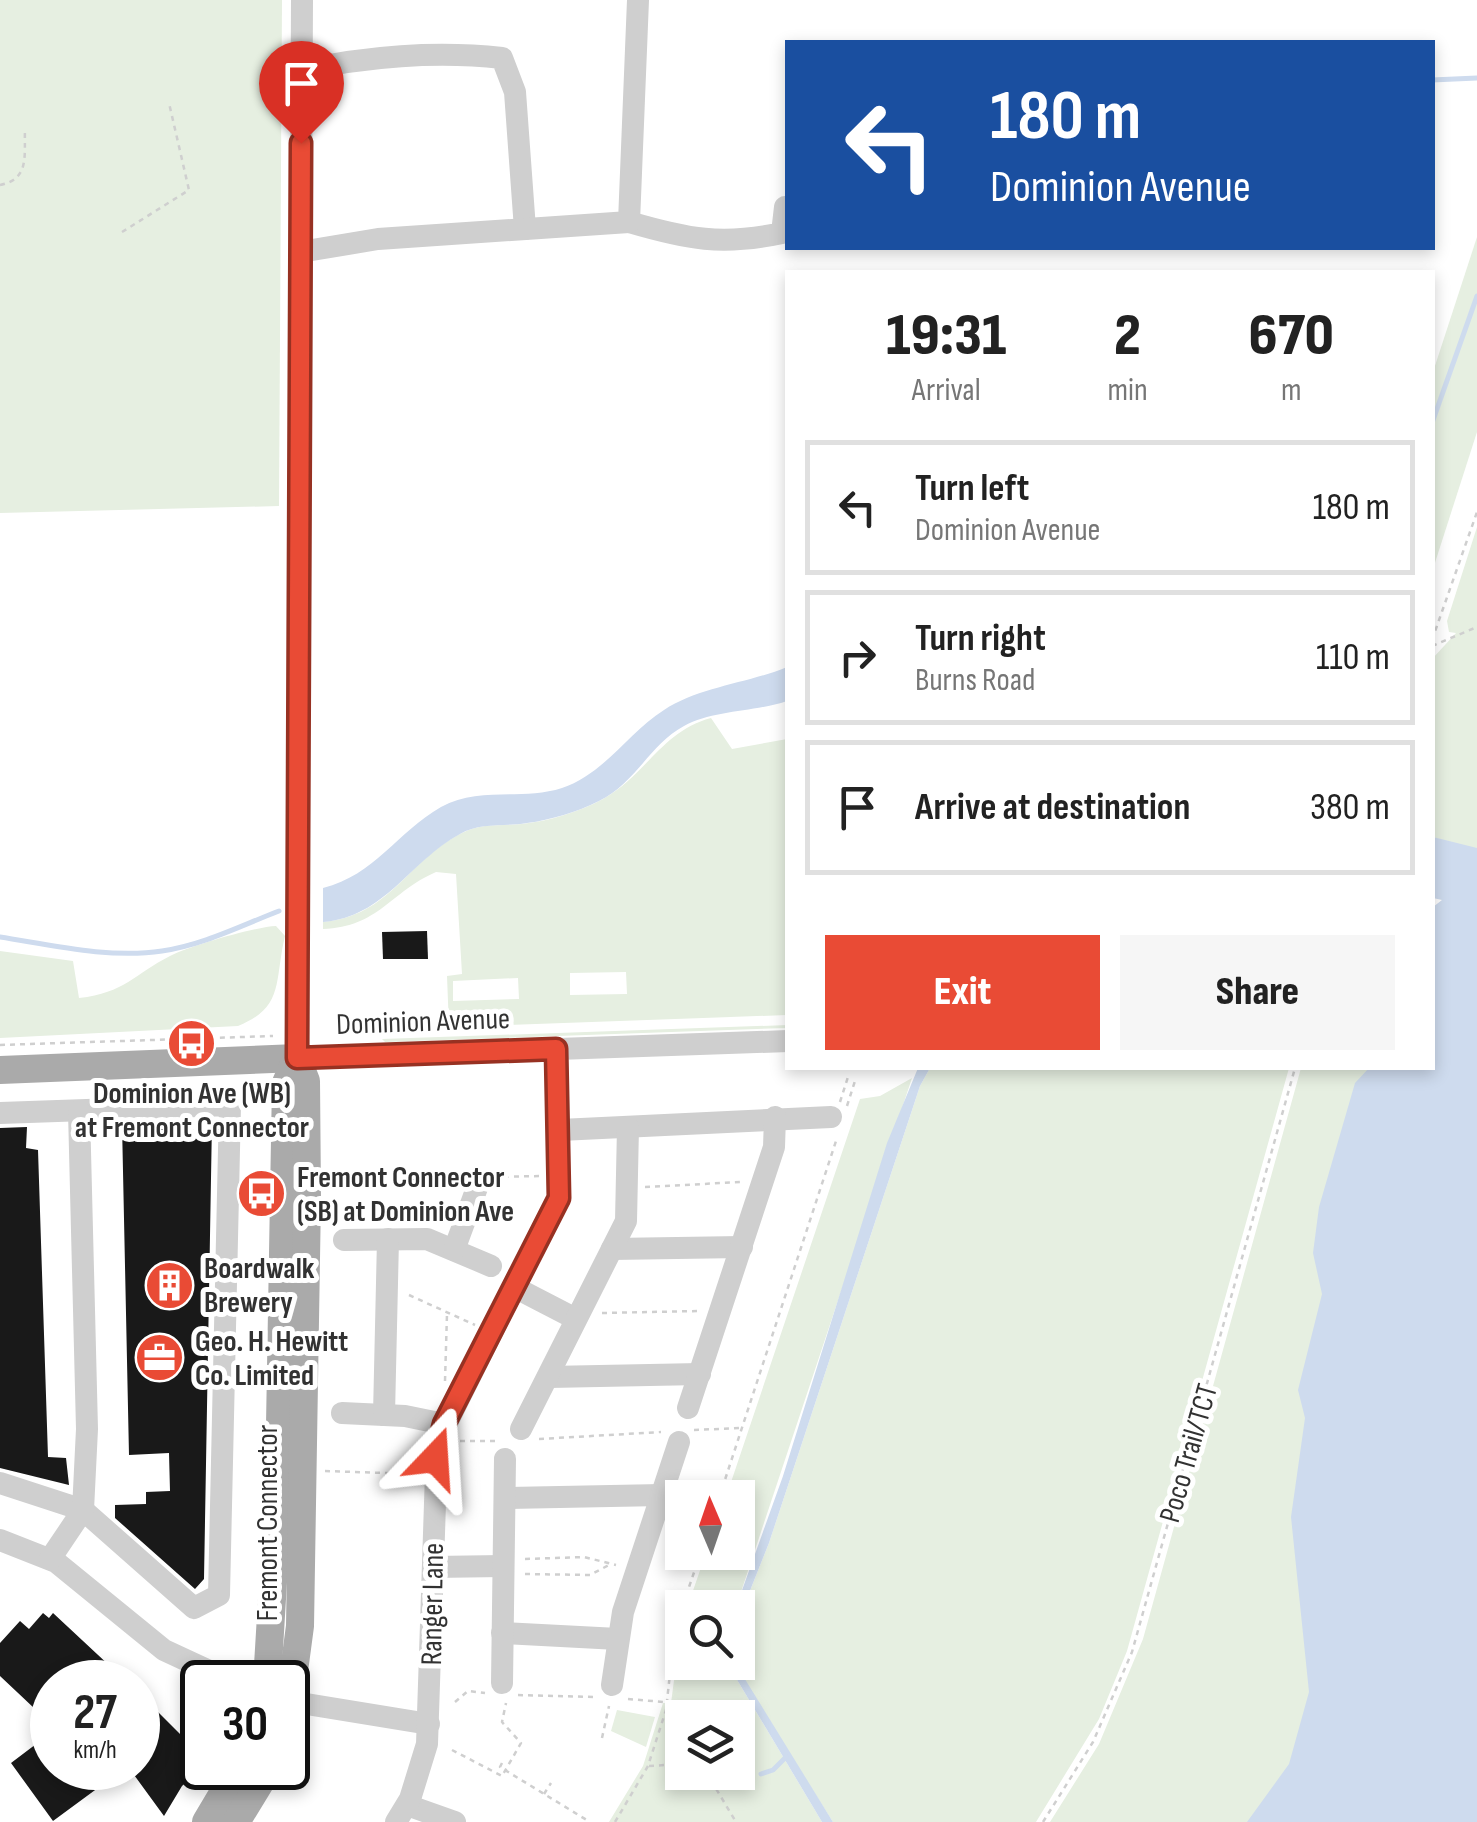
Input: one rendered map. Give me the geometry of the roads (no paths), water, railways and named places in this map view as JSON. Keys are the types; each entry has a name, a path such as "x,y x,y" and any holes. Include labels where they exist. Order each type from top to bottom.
{"main road":[{"name":"Dominion Avenue","path":"0,1070 297,1058"},
{"name":"Fremont Connector","path":"268,1660 280,1454 286,1083 297,1058"},
{"name":"Fremont Connector","path":"295,1660 300,1626 307,1198 306,1081 297,1058"},
{"path":"206,1822 225,1790"},
{"path":"236,1822 256,1790"}],"street":[{"path":"297,1058 302,0"},
{"path":"629,222 638,0"},
{"path":"301,70 344,60 471,54 502,58 515,92 525,229"},
{"path":"300,252 378,239 629,222 696,242 746,241 782,233 785,207"},
{"name":"Dominion Avenue","path":"297,1058 785,1041"},
{"name":"Ranger Lane","path":"402,1814 423,1763 429,1724 435,1458 559,1198 556,1049"},
{"path":"0,1113 230,1105 220,1595 194,1608 83,1510 0,1484"},
{"path":"50,1559 83,1510 87,1429 79,1111"},
{"path":"560,1130 840,1115"},
{"path":"688,1408 774,1148 775,1117"},
{"path":"495,1688 502,1633 504,1498 514,1442 628,1214 628,1127"},
{"path":"454,1250 476,1180"},
{"path":"384,1414 388,1239"},
{"path":"344,1240 427,1240 491,1266"},
{"path":"612,1249 742,1247"},
{"path":"516,1288 578,1312"},
{"path":"549,1377 700,1374"},
{"path":"342,1413 384,1414 448,1432"},
{"path":"613,1695 618,1639 662,1495 675,1435"},
{"path":"504,1498 662,1495"},
{"path":"0,1540 50,1559 164,1650 186,1660"},
{"path":"433,1567 504,1567"},
{"path":"502,1633 618,1639"},
{"path":"310,1709 429,1724"},
{"path":"402,1814 455,1822"}],"water":[{"path":"785,668 785,701 708,717 684,726 623,784 599,801 545,820 468,830 442,846 363,910 323,922 323,888 372,863 441,807 470,797 547,792 577,782 664,710 708,691"},
{"path":"1435,838 1477,848 1477,1822 1247,1822 1289,1764 1309,1692 1291,1517 1305,1418 1298,1390 1322,1294 1313,1253 1319,1207 1355,1083 1367,1070 1435,1070 1435,905 1442,900 1435,898"},
{"path":"917,1070 929,1070 920,1086 769,1543 750,1590 742,1590 749,1570 755,1570 755,1554 887,1143"},
{"path":"737,1680 745,1680 833,1822 822,1822 755,1710 755,1700 749,1700"}],"waterway":[{"path":"1435,80 1477,78"},
{"path":"1435,415 1477,296"},
{"path":"0,937 81,950 142,953 192,944 279,911"},
{"path":"761,1774 773,1770 786,1757"}],"place":[{"name":"Dominion Ave (WB) at Fremont Connector","path":"192,1044"},
{"name":"Fremont Connector (SB) at Dominion Ave","path":"262,1194"},
{"name":"Boardwalk Brewery","path":"169,1285"},
{"name":"Geo. H. Hewitt Co. Limited","path":"160,1358"}]}
